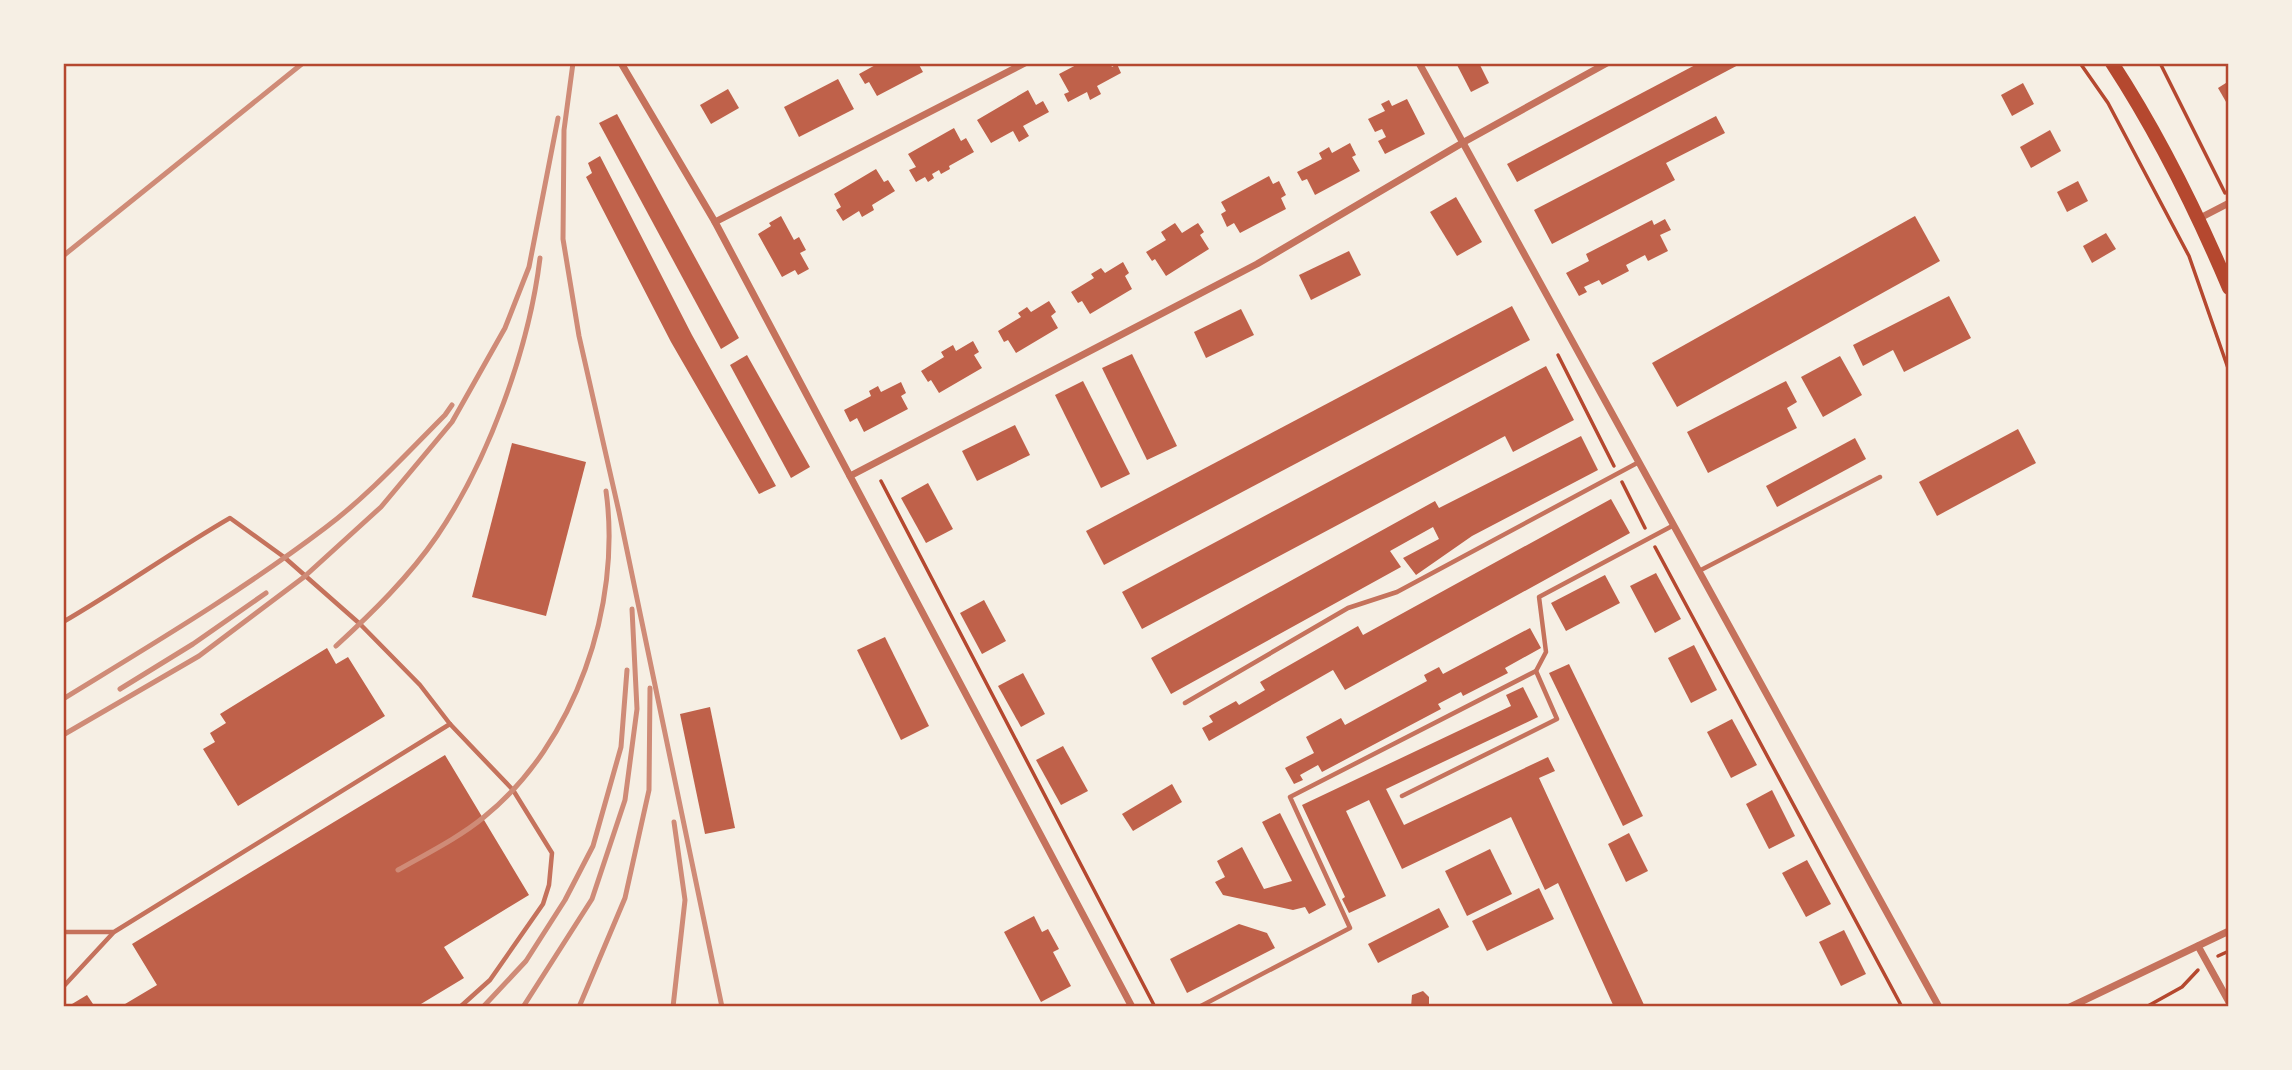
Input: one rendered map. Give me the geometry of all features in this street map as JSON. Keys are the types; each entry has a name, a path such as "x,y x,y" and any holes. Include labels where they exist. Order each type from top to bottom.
{"main road":[{"path":"2112,63 2144,112 2200,218 2229,288"}],"street":[{"path":"621,63 715,222 1132,1007"},
{"path":"715,222 1026,63"},
{"path":"1419,63 1939,1007"},
{"path":"850,476 1257,264 1464,142 1606,63"},
{"path":"2200,218 2229,202"},
{"path":"2070,1007 2229,931"},
{"path":"2198,946 2229,1002"}],"lane":[{"path":"1185,703 1348,608 1397,592 1640,461"},
{"path":"1699,571 1880,477"},
{"path":"63,622 230,518 284,557 360,624 420,685 450,724 513,790 552,853 549,885 543,904 490,980 460,1007"},
{"path":"1199,1007 1350,929 1290,797 1536,671 1546,652 1539,597 1674,525"},
{"path":"1402,796 1557,719 1536,671"},
{"path":"63,987 114,932 450,724"},
{"path":"63,932 114,932"}],"path":[{"path":"2080,63 2108,103 2189,256 2229,371"},
{"path":"2160,63 2229,202"},
{"path":"1558,355 1650,538 1902,1007"},
{"path":"881,481 1155,1007"},
{"path":"2146,1007 2182,987 2206,962 2229,951"}],"building":[{"path":"879,63 918,63 923,72 877,96 869,82 865,84 859,74"},
{"path":"1080,63 1110,63 1112,67 1117,64 1121,73 1097,86 1101,94 1090,100 1087,92 1068,102 1064,94 1069,92 1059,74"},
{"path":"1456,63 1479,63 1489,83 1471,92"},
{"path":"1699,63 1742,63 1517,182 1507,164"},
{"path":"838,79 854,109 799,137 784,107"},
{"path":"2229,81 2229,107 2218,88"},
{"path":"2023,83 2034,104 2012,116 2001,95"},
{"path":"728,89 739,108 711,124 700,105"},
{"path":"1028,90 1036,105 1043,101 1049,112 1023,126 1029,136 1019,142 1013,131 991,143 977,120"},
{"path":"1407,99 1425,134 1385,154 1378,141 1386,137 1382,129 1375,132 1368,119 1385,111 1381,104 1389,100 1392,106"},
{"path":"617,114 739,338 721,349 599,123"},
{"path":"1716,116 1725,133 1666,163 1675,180 1552,244 1534,210"},
{"path":"954,128 961,141 966,138 974,152 949,166 950,169 941,174 939,170 932,174 934,178 928,182 925,177 916,182 909,170 916,167 908,154"},
{"path":"2050,130 2061,151 2031,168 2020,147"},
{"path":"1350,143 1356,155 1352,157 1360,171 1315,195 1307,179 1302,181 1297,172 1322,159 1319,153 1329,147 1332,153"},
{"path":"600,156 692,335 776,486 759,494 671,342 586,177 592,173 588,163"},
{"path":"876,169 884,182 888,180 895,191 872,205 874,210 862,217 859,211 843,221 836,210 841,207 834,194"},
{"path":"1269,176 1273,184 1279,181 1286,195 1281,198 1286,209 1240,233 1234,223 1227,227 1221,214 1226,211 1221,202"},
{"path":"2078,181 2088,201 2067,212 2057,192"},
{"path":"1456,197 1482,242 1457,256 1430,212"},
{"path":"781,216 794,240 799,237 806,250 800,253 809,269 798,275 795,270 782,277 758,234"},
{"path":"1915,216 1940,261 1677,407 1652,363"},
{"path":"1665,219 1671,230 1660,235 1668,251 1648,261 1645,255 1626,265 1629,271 1602,285 1599,280 1584,287 1587,292 1579,296 1566,273 1589,261 1586,254 1652,220 1654,225"},
{"path":"1175,223 1182,233 1198,223 1204,232 1200,235 1209,249 1166,276 1155,259 1152,261 1146,252 1166,240 1161,232"},
{"path":"2106,233 2116,249 2092,263 2083,246"},
{"path":"1349,251 1361,275 1311,300 1299,275"},
{"path":"1123,262 1129,273 1125,276 1132,289 1090,314 1082,301 1078,303 1071,292 1094,278 1091,274 1101,268 1105,273"},
{"path":"1949,296 1971,338 1904,372 1893,350 1863,366 1853,345"},
{"path":"1049,301 1056,312 1051,316 1058,328 1016,353 1008,340 1004,342 998,331 1021,317 1018,313 1027,307 1031,312"},
{"path":"1512,306 1530,340 1104,565 1086,531"},
{"path":"1241,309 1254,335 1206,358 1194,332"},
{"path":"973,341 979,352 974,355 982,368 939,393 921,371 944,357 941,352 953,345 956,351"},
{"path":"1132,354 1177,446 1147,460 1102,368"},
{"path":"747,355 810,467 791,478 730,365"},
{"path":"1840,356 1862,395 1823,417 1801,377"},
{"path":"1546,366 1574,420 1513,452 1505,436 1142,629 1122,592"},
{"path":"1083,381 1130,474 1101,488 1055,395"},
{"path":"1786,381 1797,402 1787,408 1797,428 1708,473 1687,432"},
{"path":"901,382 906,393 901,396 908,409 864,432 857,418 850,422 844,410 871,396 869,391 878,386 881,392"},
{"path":"1015,425 1030,455 977,481 962,451"},
{"path":"2018,429 2036,463 1937,516 1919,482"},
{"path":"1581,436 1598,470 1472,536 1416,575 1403,558 1439,539 1433,527 1390,551 1401,567 1171,694 1151,658 1435,501 1439,508"},
{"path":"1855,438 1866,459 1777,507 1766,486"},
{"path":"512,443 586,462 546,616 472,597"},
{"path":"928,483 953,529 926,543 901,498"},
{"path":"1611,499 1630,533 1345,690 1333,670 1209,741 1202,728 1213,722 1209,716 1236,701 1239,705 1265,690 1260,682 1358,626 1363,635"},
{"path":"1656,573 1681,619 1655,633 1630,586"},
{"path":"1605,575 1620,603 1566,631 1551,603"},
{"path":"984,600 1006,641 982,654 960,613"},
{"path":"1530,628 1541,648 1505,668 1508,673 1463,696 1461,692 1438,704 1441,709 1322,772 1318,765 1300,775 1303,780 1294,784 1285,768 1314,753 1306,737 1341,718 1345,725 1427,681 1424,675 1439,667 1443,674"},
{"path":"885,637 929,726 901,740 857,650"},
{"path":"1694,645 1717,690 1691,703 1668,658"},
{"path":"327,648 336,664 348,657 385,716 238,806 203,749 215,742 210,733 226,723 220,714"},
{"path":"1569,664 1643,816 1623,826 1549,673"},
{"path":"1023,673 1045,714 1021,727 998,686"},
{"path":"1523,687 1538,717 1386,789 1404,825 1548,757 1555,771 1539,778 1645,1007 1614,1007 1558,883 1545,890 1511,817 1402,869 1369,800 1346,811 1386,896 1349,913 1342,899 1345,897 1302,805 1511,706 1506,695"},
{"path":"710,707 735,828 705,834 680,714"},
{"path":"1732,719 1757,765 1731,778 1707,732"},
{"path":"1063,746 1088,791 1061,805 1036,760"},
{"path":"445,755 529,895 444,947 464,978 416,1007 120,1007 157,985 132,944"},
{"path":"1172,784 1182,802 1133,831 1122,814"},
{"path":"1772,790 1795,836 1769,849 1746,804"},
{"path":"1280,813 1326,905 1309,914 1305,907 1293,910 1223,895 1215,882 1225,877 1217,861 1242,847 1264,889 1292,881 1262,822"},
{"path":"1629,833 1648,871 1626,882 1608,844"},
{"path":"1490,849 1512,894 1467,916 1445,871"},
{"path":"1807,860 1831,904 1806,917 1782,873"},
{"path":"1539,888 1554,919 1487,951 1472,921"},
{"path":"1439,908 1449,927 1378,963 1368,944"},
{"path":"1034,916 1042,932 1048,929 1059,949 1053,952 1071,986 1041,1002 1004,932"},
{"path":"1239,924 1267,933 1275,948 1187,993 1170,959"},
{"path":"1844,930 1866,974 1841,986 1819,942"},
{"path":"1423,991 1429,997 1429,1007 1411,1007 1412,995"},
{"path":"87,995 95,1007 67,1007"}],"railway":[{"path":"63,256 303,63"},
{"path":"573,63 564,130 563,239 579,336 619,512 722,1007"},
{"path":"63,735 199,656 304,577 381,507 452,422 505,328 529,267 558,118"},
{"path":"336,646 376,608 414,566 437,536 473,474 504,403 516,366 535,293 540,258"},
{"path":"63,699 229,596 325,528 387,474 452,405"},
{"path":"398,870 454,838 484,817 516,787 544,751 567,712 585,669 598,625 606,580 609,535 606,491"},
{"path":"120,689 193,644 266,593"},
{"path":"523,1007 592,899 625,800 637,709 632,609"},
{"path":"483,1007 526,961 565,900 593,846 621,747 627,670"},
{"path":"579,1007 625,898 649,790 650,688"},
{"path":"673,1007 685,900 674,822"}]}
